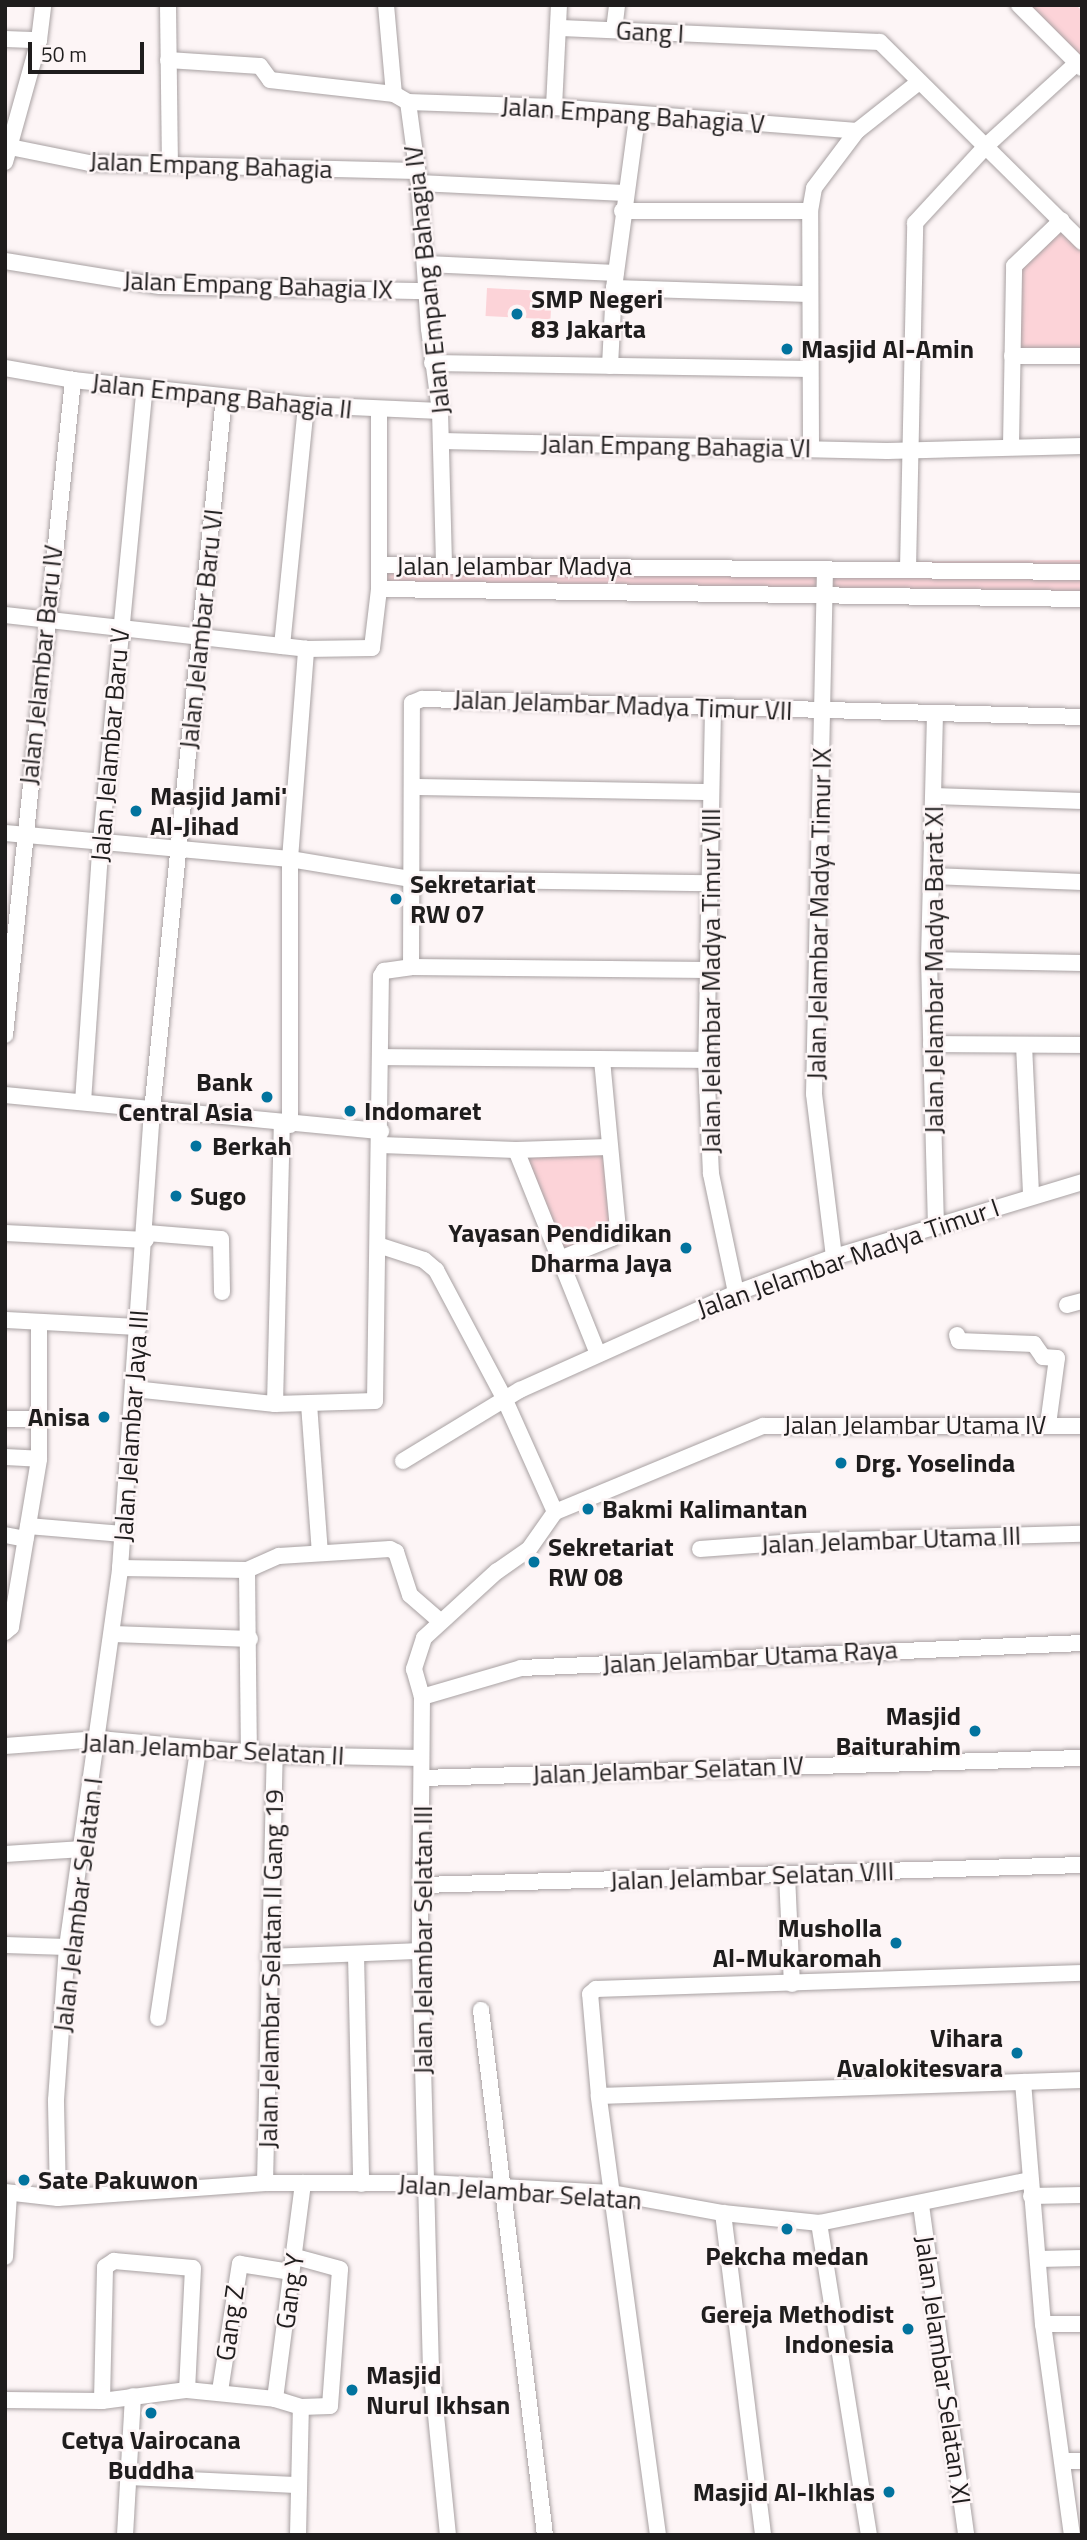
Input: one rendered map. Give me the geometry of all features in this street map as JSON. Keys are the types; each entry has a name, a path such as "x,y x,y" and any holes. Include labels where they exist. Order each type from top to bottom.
{"street":[{"path":"7,152 40,40 43,5"},
{"path":"168,5 170,165"},
{"name":"Jalan Empang Bahagia IV","path":"386,5 401,98 435,265 428,291 432,363 442,441 444,564"},
{"path":"554,107 561,28 559,5"},
{"path":"614,30 617,5"},
{"path":"908,569 915,223 986,146 1079,66 1019,5"},
{"name":"Gang I","path":"561,28 740,37 876,40 1082,242"},
{"path":"5,39 40,40"},
{"name":"Jalan Empang Bahagia V","path":"168,60 260,66 270,80 401,98 857,131"},
{"path":"811,449 810,211 819,177 857,131 919,82"},
{"path":"610,366 622,211 637,117"},
{"name":"Jalan Empang Bahagia","path":"7,152 89,163 418,177 625,193"},
{"path":"622,211 810,211"},
{"path":"1011,445 1014,265 1062,220"},
{"name":"Jalan Empang Bahagia IX","path":"5,261 160,286 428,291"},
{"path":"435,265 809,294"},
{"path":"1012,356 1082,356"},
{"path":"432,363 810,369"},
{"name":"Jalan Empang Bahagia II","path":"5,368 73,380 224,397 379,412 440,411"},
{"name":"Jalan Jelambar Baru IV","path":"5,1035 73,380"},
{"name":"Jalan Jelambar Baru V","path":"83,1102 101,841 145,388"},
{"name":"Jalan Jelambar Baru VI","path":"152,1111 224,397"},
{"path":"282,646 306,405"},
{"path":"379,412 379,565"},
{"name":"Jalan Empang Bahagia VI","path":"442,441 811,449 1082,446"},
{"name":"Jalan Jelambar Madya","path":"1082,572 379,565 379,589 1082,599"},
{"name":"Jalan Jelambar Madya Timur IX","path":"825,569 814,1094 834,1256"},
{"path":"5,615 306,649 367,650 376,639 379,589"},
{"path":"275,1404 286,1124 290,859 306,649"},
{"name":"Jalan Jelambar Madya Timur VII","path":"412,787 410,709 422,699 1082,718"},
{"name":"Jalan Jelambar Madya Timur VIII","path":"713,709 706,1060 710,1174 736,1293"},
{"name":"Jalan Jelambar Madya Barat XI","path":"935,714 929,960 936,1226"},
{"path":"411,967 412,787 711,792"},
{"path":"934,796 1082,801"},
{"path":"5,833 290,859 411,879 709,883"},
{"path":"932,876 1082,882"},
{"path":"929,960 1082,963"},
{"path":"134,1389 275,1404 370,1404 378,1395 377,1245 382,973 411,967 708,970"},
{"path":"931,1044 1082,1045"},
{"path":"1024,1045 1031,1194"},
{"path":"381,1057 706,1060"},
{"path":"560,1259 616,1234 602,1061"},
{"path":"5,1096 286,1124 381,1138 516,1150 608,1147"},
{"name":"Jalan Jelambar Jaya III","path":"99,1739 114,1634 123,1534 146,1236 152,1111"},
{"path":"516,1150 597,1352"},
{"name":"Jalan Jelambar Madya Timur I","path":"403,1461 504,1398 597,1352 736,1293 834,1256 1031,1194 1082,1182"},
{"path":"5,1233 221,1239 222,1292"},
{"path":"377,1245 432,1265 504,1398 555,1512"},
{"path":"5,1320 139,1327"},
{"path":"5,1632 11,1627 39,1460 39,1323"},
{"path":"957,1335 959,1341 1034,1344 1042,1357 1056,1358 1048,1425"},
{"path":"309,1404 320,1553"},
{"path":"5,1419 39,1419"},
{"name":"Jalan Jelambar Utama IV","path":"555,1512 763,1426 1082,1426"},
{"path":"5,1457 39,1460"},
{"name":"Jalan Jelambar Selatan III","path":"448,2535 431,2365 420,1951 423,1885 422,1697 414,1669 417,1648 440,1621 529,1549 555,1512"},
{"path":"5,1535 27,1532 123,1534"},
{"name":"Jalan Jelambar Utama III","path":"700,1549 809,1541 1082,1534"},
{"path":"120,1568 247,1570 279,1556 394,1550 410,1595 440,1621"},
{"path":"247,1570 250,1639 249,1753"},
{"path":"114,1634 250,1639"},
{"name":"Jalan Jelambar Utama Raya","path":"422,1697 521,1668 1082,1643"},
{"name":"Jalan Jelambar Selatan II","path":"5,1746 99,1739 275,1755 421,1758"},
{"name":"Jalan Jelambar Selatan I","path":"58,2198 57,2100 67,1947 99,1739"},
{"path":"158,2018 198,1749"},
{"name":"Jalan Jelambar Selatan II Gang 19","path":"265,2183 275,1755"},
{"name":"Jalan Jelambar Selatan IV","path":"422,1778 1082,1758"},
{"path":"5,1854 83,1849"},
{"name":"Jalan Jelambar Selatan VIII","path":"423,1885 1082,1865"},
{"path":"787,1875 792,1984"},
{"path":"5,1945 67,1947"},
{"path":"269,1957 420,1951"},
{"path":"356,1955 361,2184"},
{"path":"658,2535 599,2096 589,1998 596,1989 1082,1973"},
{"path":"481,2010 545,2535"},
{"path":"599,2096 1082,2080"},
{"path":"1023,2082 1044,2324 1072,2535"},
{"name":"Jalan Jelambar Selatan","path":"7,2193 58,2198 265,2183 428,2183 612,2193 723,2213 819,2223 1031,2188 1082,2195"},
{"name":"Gang Y","path":"275,2399 303,2183"},
{"path":"5,2257 7,2193"},
{"name":"Jalan Jelambar Selatan XI","path":"920,2205 966,2535"},
{"path":"723,2213 763,2535"},
{"path":"819,2223 869,2535"},
{"path":"1039,2259 1082,2259"},
{"path":"102,2401 105,2267 114,2261 193,2268 187,2390"},
{"name":"Gang Z","path":"220,2391 240,2264 293,2265"},
{"path":"5,2400 102,2401 187,2390 220,2391 275,2399 301,2407 330,2406 340,2269 293,2265"},
{"path":"1044,2324 1082,2324"},
{"path":"125,2535 134,2396"},
{"path":"298,2535 301,2407"},
{"path":"1063,2461 1082,2461"},
{"path":"127,2477 298,2486"}],"shaded area":[{"path":"1030,5 1076,5 1082,11 1082,59"},
{"path":"1061,231 1082,253 1082,350 1016,351 1014,276"},
{"path":"487,288 552,291 550,319 486,316"},
{"path":"1082,560 1082,600 383,584 387,566"},
{"path":"602,1152 616,1234 559,1255 522,1155"}],"place":[{"name":"SMP Negeri 83 Jakarta","path":"517,314"},
{"name":"Masjid Al-Amin","path":"787,349"},
{"name":"Masjid Jami' Al-Jihad","path":"136,811"},
{"name":"Sekretariat RW 07","path":"396,899"},
{"name":"Bank Central Asia","path":"267,1097"},
{"name":"Indomaret","path":"350,1111"},
{"name":"Berkah","path":"196,1146"},
{"name":"Sugo","path":"176,1196"},
{"name":"Yayasan Pendidikan Dharma Jaya","path":"686,1248"},
{"name":"Anisa","path":"104,1417"},
{"name":"Drg. Yoselinda","path":"841,1463"},
{"name":"Bakmi Kalimantan","path":"588,1509"},
{"name":"Sekretariat RW 08","path":"534,1562"},
{"name":"Masjid Baiturahim","path":"975,1731"},
{"name":"Musholla Al-Mukaromah","path":"896,1943"},
{"name":"Vihara Avalokitesvara","path":"1017,2053"},
{"name":"Sate Pakuwon","path":"24,2180"},
{"name":"Pekcha medan","path":"787,2229"},
{"name":"Gereja Methodist Indonesia","path":"908,2329"},
{"name":"Masjid Nurul Ikhsan","path":"352,2390"},
{"name":"Cetya Vairocana Buddha","path":"151,2413"},
{"name":"Masjid Al-Ikhlas","path":"889,2492"}]}
